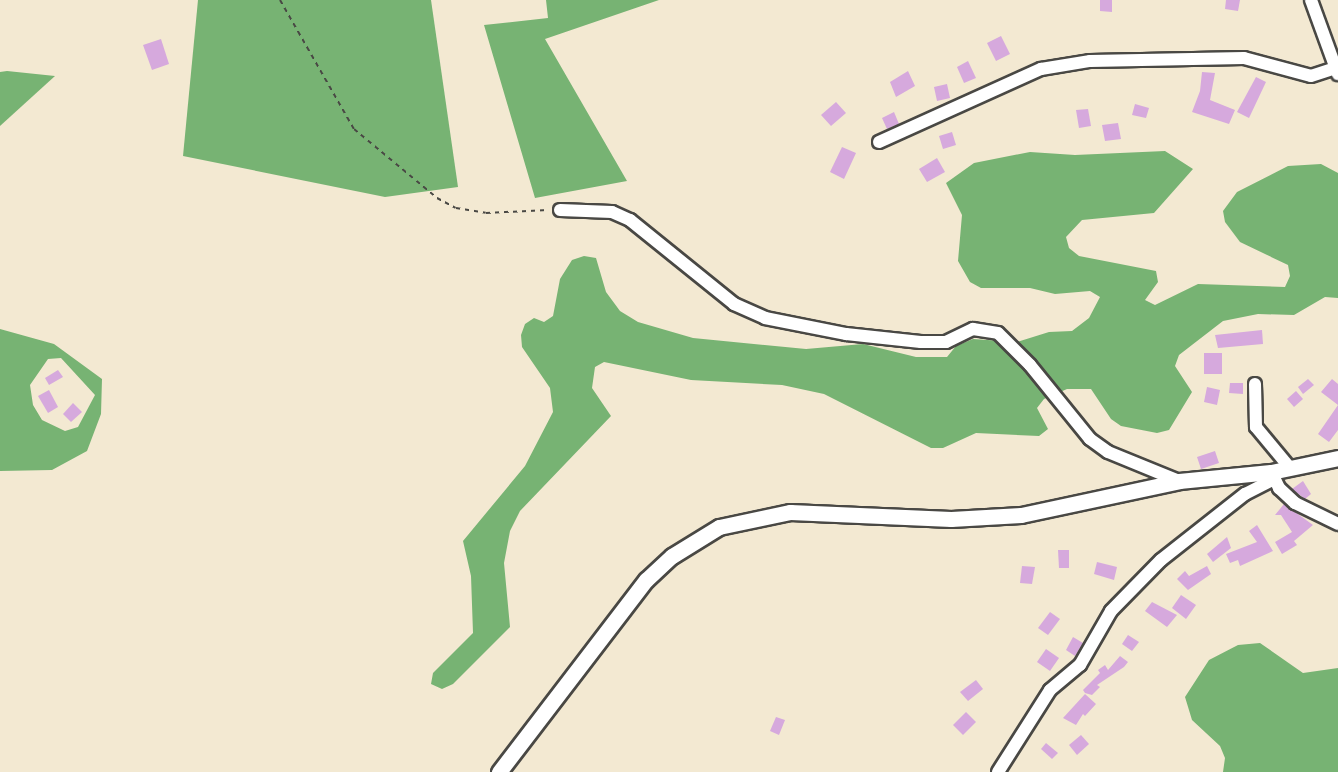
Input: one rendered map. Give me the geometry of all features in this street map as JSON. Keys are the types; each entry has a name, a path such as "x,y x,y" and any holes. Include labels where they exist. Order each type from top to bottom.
{"street":[{"path":"879,142 1041,69 1090,61 1244,58 1311,76 1337,71 1311,0"},
{"path":"560,210 612,212 630,220 734,304 765,318 846,334 921,342 946,342 973,328 998,333 1030,365 1090,439 1108,452 1179,481"},
{"path":"1255,384 1256,427 1290,468"},
{"path":"998,772 1050,690 1080,665 1111,611 1161,560 1245,494 1273,476 1290,468 1338,458"},
{"path":"499,772 646,580 672,556 719,527 790,512 990,518 1179,481 1273,476"},
{"path":"1273,476 1296,503 1338,524"}],"path":[{"path":"280,0 354,129 437,198 456,208 486,213 560,210"}],"green space":[{"path":"198,0 431,0 458,187 385,197 183,156"},
{"path":"546,0 659,0 545,39 627,181 535,198 484,25 548,18"},
{"path":"7,71 55,76 0,126 0,72"},
{"path":"1165,151 1193,169 1154,213 1082,220 1066,237 1069,248 1079,256 1156,271 1158,282 1145,300 1155,305 1198,284 1285,287 1290,276 1288,265 1240,242 1225,222 1223,211 1237,192 1288,166 1321,164 1338,173 1338,298 1325,297 1294,315 1258,314 1223,321 1179,355 1175,366 1192,392 1169,430 1157,433 1121,426 1111,419 1091,389 1067,389 1044,399 1037,408 1048,429 1039,436 976,433 943,448 931,448 824,394 782,385 691,380 604,362 595,367 592,388 611,416 520,511 510,531 504,563 510,627 453,684 442,689 431,684 433,673 473,633 471,576 463,541 525,466 553,412 550,388 522,347 521,335 525,324 534,318 544,322 553,316 560,279 572,260 584,256 596,258 606,292 620,311 638,322 693,338 806,349 863,344 916,357 947,357 956,346 973,339 1017,342 1049,332 1072,331 1089,318 1100,297 1090,291 1055,294 1030,288 981,288 970,282 958,261 962,215 946,183 974,163 1030,152 1075,155"},
{"path":"0,329 54,344 102,379 101,414 87,451 52,470 0,471","holes":["61,358 95,395 78,427 65,431 42,420 33,405 30,385 48,359"]},
{"path":"1260,643 1303,673 1338,668 1338,772 1223,772 1225,758 1220,746 1192,720 1185,697 1209,660 1238,645"}],"building":[{"path":"1100,0 1112,0 1112,12 1100,11"},
{"path":"1226,0 1240,0 1238,11 1225,9"},
{"path":"1001,36 1010,54 996,61 987,43"},
{"path":"161,39 169,64 152,70 143,45"},
{"path":"968,61 976,78 964,83 957,67"},
{"path":"908,71 915,86 896,97 890,82"},
{"path":"1202,72 1215,73 1210,100 1235,110 1229,124 1192,112 1200,91"},
{"path":"1256,77 1266,82 1249,118 1237,112"},
{"path":"947,84 950,98 937,101 934,87"},
{"path":"836,102 846,113 831,126 821,115"},
{"path":"1135,104 1149,108 1146,118 1132,115"},
{"path":"1088,109 1091,126 1079,128 1076,110"},
{"path":"894,112 899,124 887,129 882,118"},
{"path":"1118,123 1121,139 1105,141 1102,125"},
{"path":"952,132 956,145 943,149 939,136"},
{"path":"842,147 856,153 844,179 830,172"},
{"path":"937,158 945,172 927,182 919,169"},
{"path":"1262,330 1263,344 1218,348 1215,335"},
{"path":"1204,353 1222,353 1222,374 1204,374"},
{"path":"58,370 63,377 49,385 45,378"},
{"path":"1308,379 1314,385 1303,394 1298,387"},
{"path":"1332,379 1338,384 1338,405 1321,392"},
{"path":"1230,383 1243,383 1243,394 1229,393"},
{"path":"1207,387 1220,390 1217,405 1204,402"},
{"path":"49,390 58,407 48,413 38,396"},
{"path":"1296,391 1303,399 1294,407 1287,399"},
{"path":"73,403 82,412 71,422 63,414"},
{"path":"1338,405 1338,430 1329,442 1318,434"},
{"path":"1215,451 1219,463 1201,469 1197,457"},
{"path":"1303,481 1311,494 1305,499 1292,489"},
{"path":"1284,504 1313,525 1294,541 1297,545 1282,554 1275,542 1292,532 1281,515 1275,515"},
{"path":"1257,525 1273,551 1240,566 1238,560 1230,563 1226,554 1257,542 1249,531"},
{"path":"1227,537 1231,548 1213,562 1207,554"},
{"path":"1058,550 1069,550 1069,568 1059,568"},
{"path":"1097,562 1117,567 1114,580 1094,574"},
{"path":"1022,566 1035,567 1032,584 1020,583"},
{"path":"1207,566 1211,574 1188,590 1177,579 1185,571 1189,576"},
{"path":"1181,595 1196,605 1186,619 1172,608"},
{"path":"1152,602 1177,615 1167,627 1145,611"},
{"path":"1050,612 1060,619 1048,635 1038,628"},
{"path":"1128,635 1139,642 1132,651 1122,644"},
{"path":"1073,637 1083,643 1075,656 1066,650"},
{"path":"1046,649 1059,658 1050,671 1037,662"},
{"path":"1120,656 1128,662 1124,667 1097,685 1100,687 1092,695 1085,693 1083,690 1100,673 1098,670 1105,665 1108,670"},
{"path":"976,680 983,689 968,701 960,692"},
{"path":"1085,694 1096,704 1085,716 1083,714 1076,725 1063,718"},
{"path":"966,712 976,722 963,735 953,725"},
{"path":"776,717 785,720 779,735 770,731"},
{"path":"1081,735 1089,744 1077,755 1069,745"},
{"path":"1046,743 1058,753 1052,759 1041,749"}]}
